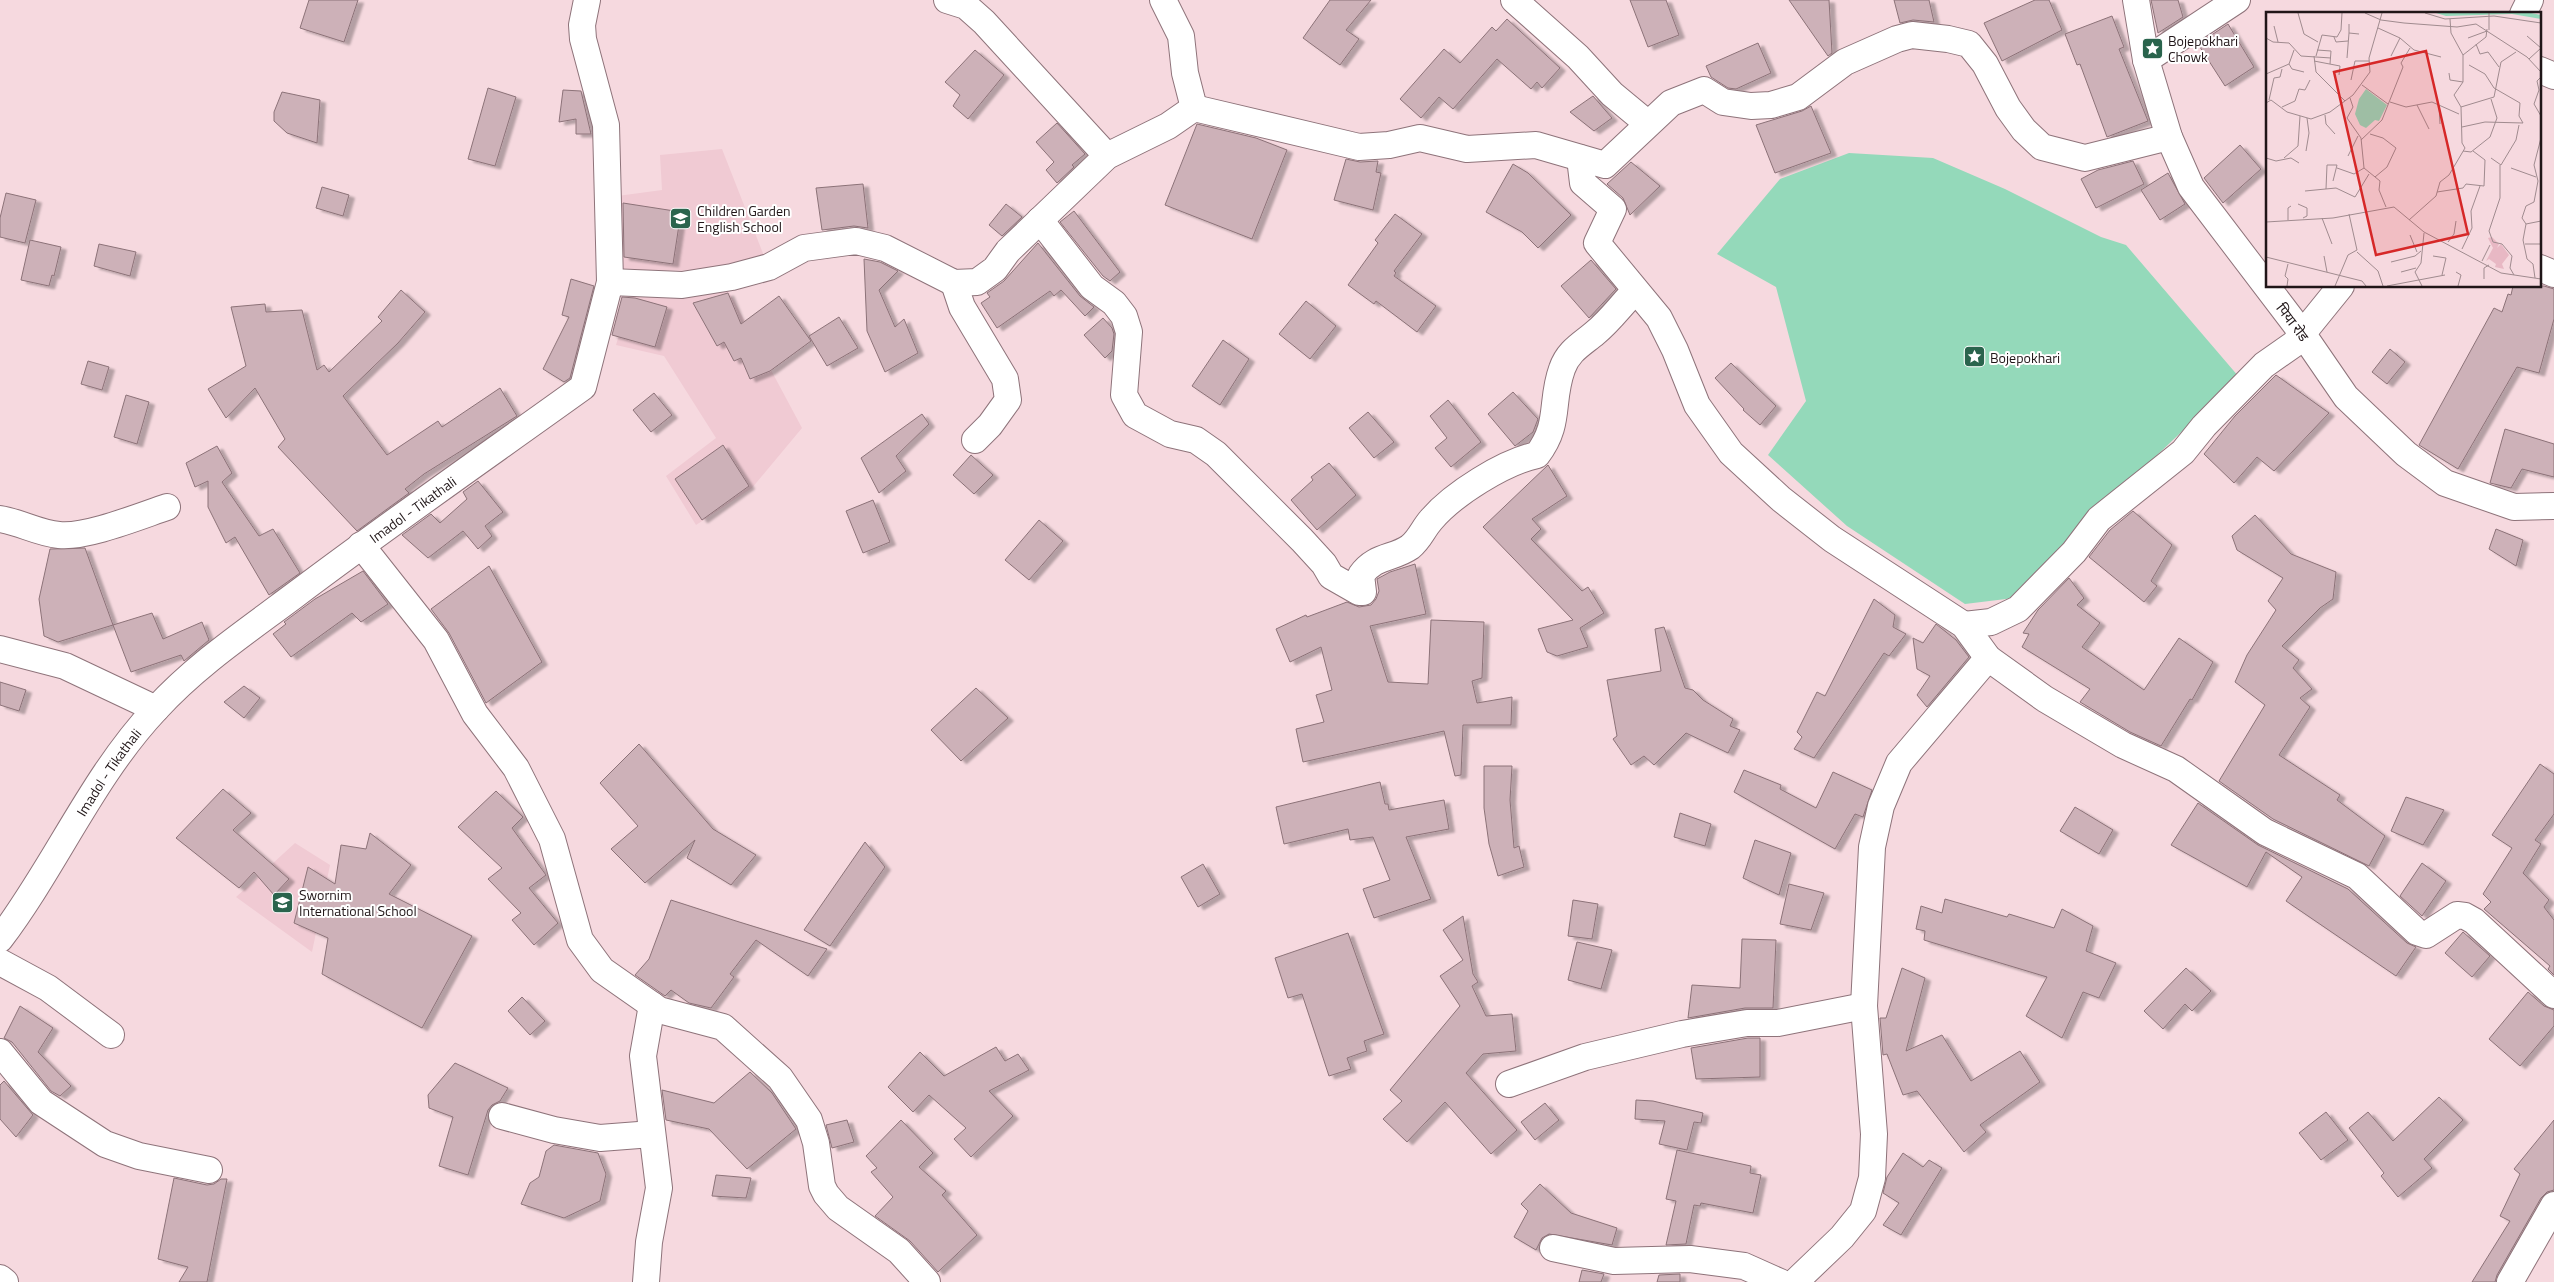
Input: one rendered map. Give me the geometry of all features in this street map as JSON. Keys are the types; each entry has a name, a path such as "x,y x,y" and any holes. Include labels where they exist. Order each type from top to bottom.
{"street":[{"name":"Imadol - Tikathali","path":"0,939 36,888 114,758 156,709 224,648 361,545 583,388 610,282 606,125 583,39 582,25 587,0"},
{"path":"947,0 966,6 984,22 1106,156"},
{"path":"1163,0 1181,36 1185,73 1194,108"},
{"path":"1514,0 1578,57 1612,94 1648,123"},
{"name":"पिया रोड","path":"2136,0 2146,60 2169,137 2191,187 2266,285"},
{"path":"2146,60 2237,0"},
{"path":"2524,12 2530,0"},
{"path":"610,282 682,285 732,277 769,267 804,248 856,241 885,248 954,283 978,282 995,269 1008,250 1106,156 1168,126 1194,108 1359,147 1389,145 1420,138 1466,149 1536,145 1605,165 1671,103 1704,90 1723,102 1751,106 1771,105 1798,97 1845,62 1897,39 1912,35 1948,39 1969,44 1985,64 2008,108 2024,130 2042,147 2085,158 2169,137"},
{"path":"2542,71 2554,76"},
{"path":"1580,158 1583,183 1613,210 1597,243 1659,318 1675,350 1697,405 1731,453 1781,499 1832,539 1964,625 1988,658 2045,699 2123,745 2176,770 2265,832 2357,876 2417,932 2426,935 2457,915 2474,921 2554,995"},
{"path":"1040,220 1092,287 1114,303 1124,316 1129,332 1124,395 1135,415 1170,434 1196,440 1216,454 1302,540 1324,564 1331,576 1359,592 1363,592 1360,579 1364,570 1377,559 1408,548 1422,535 1430,520 1476,484 1520,459 1538,456 1548,441 1554,423 1562,367 1577,346 1596,332 1635,291"},
{"path":"2542,269 2554,274"},
{"path":"954,283 962,307 1005,379 1008,400 990,425 975,440"},
{"name":"पिया रोड","path":"2268,288 2348,398 2406,454 2445,483 2514,507 2554,506"},
{"path":"2306,338 2340,288"},
{"path":"1964,625 1991,622 2018,608 2074,552 2099,519 2183,452 2204,426 2264,365 2306,338 2349,288"},
{"path":"0,519 45,533 62,536 83,533 167,507"},
{"path":"361,545 436,640 475,714 516,768 552,839 580,940 602,970 659,1010 722,1027 780,1078 809,1120 816,1143 822,1186 826,1194 838,1208 899,1252 927,1282"},
{"path":"0,648 65,666 156,709"},
{"path":"1795,1282 1842,1237 1863,1211 1872,1178 1874,1134 1864,1006 1872,848 1881,806 1899,763 1988,658"},
{"path":"0,962 48,988 111,1035"},
{"path":"646,1282 649,1242 659,1188 643,1056 652,1005"},
{"path":"1509,1084 1586,1057 1682,1034 1739,1024 1778,1023 1864,1006"},
{"path":"0,1052 41,1102 105,1144 139,1156 209,1170"},
{"path":"502,1116 554,1130 600,1138 652,1134"},
{"path":"2510,1282 2554,1205"},
{"path":"1553,1248 1614,1261 1690,1259 1744,1266 1780,1282"},
{"path":"0,1278 5,1282"}],"shaded area":[{"name":"Children Garden English School","path":"722,149 764,256 721,270 622,271 610,197 662,190 660,155"},
{"path":"1849,153 1933,158 2005,189 2101,237 2126,245 2239,377 2131,480 2014,598 1965,604 1847,526 1768,455 1806,401 1776,287 1717,254 1780,179"},
{"path":"727,288 802,428 752,488 696,525 666,476 716,438 664,356 616,345 632,292"},
{"name":"Swornim International School","path":"295,843 330,865 312,952 236,897"}],"building":[{"path":"309,0 358,0 344,42 300,28"},
{"path":"1330,0 1371,0 1346,30 1359,39 1340,65 1303,38"},
{"path":"1630,0 1666,0 1679,35 1648,47"},
{"path":"1789,0 1829,0 1832,53 1828,56"},
{"path":"1894,0 1929,0 1934,22 1913,20 1900,23"},
{"path":"2035,0 2049,0 2062,30 2002,61 1984,23"},
{"path":"2151,0 2178,0 2183,17 2158,33"},
{"path":"2112,16 2124,47 2119,49 2148,121 2107,137 2080,64 2077,65 2065,34"},
{"path":"1507,19 1560,68 1542,88 1537,82 1531,89 1497,59 1453,109 1439,97 1421,118 1400,99 1444,49 1460,63 1492,27 1496,31"},
{"path":"2228,24 2254,67 2225,86 2198,44"},
{"path":"1758,43 1771,73 1736,89 1728,88 1711,77 1706,66"},
{"path":"975,50 1004,75 968,119 953,106 960,95 945,82"},
{"path":"488,88 516,97 495,166 468,159"},
{"path":"563,90 581,91 591,134 576,134 576,119 559,122"},
{"path":"282,92 320,100 317,143 287,133 274,121 274,112"},
{"path":"1593,96 1612,118 1594,131 1570,112"},
{"path":"1811,106 1831,153 1775,173 1756,125 1802,111"},
{"path":"1057,123 1085,154 1072,165 1074,167 1057,183 1046,170 1054,162 1036,142"},
{"path":"1197,124 1256,138 1287,150 1252,239 1165,205"},
{"path":"2240,145 2261,169 2223,203 2204,178"},
{"path":"1346,159 1360,162 1378,161 1376,172 1381,173 1373,210 1334,200"},
{"path":"2133,161 2144,184 2096,208 2081,179 2098,170"},
{"path":"1631,162 1660,186 1630,215 1623,198 1607,184"},
{"path":"1513,164 1528,173 1571,215 1538,248 1522,232 1486,212"},
{"path":"2168,173 2185,204 2160,220 2141,190"},
{"path":"863,184 868,228 854,226 822,230 816,188"},
{"path":"322,187 349,195 343,216 316,208"},
{"path":"6,193 36,200 25,243 0,237 0,218"},
{"path":"623,203 681,212 673,264 624,257"},
{"path":"1006,204 1022,217 1002,236 989,225"},
{"path":"1074,211 1120,272 1110,281 1103,276 1060,222"},
{"path":"1395,214 1422,234 1394,271 1396,273 1394,276 1436,306 1417,332 1376,301 1374,304 1348,285 1378,243 1375,240"},
{"path":"30,240 61,247 54,276 52,275 49,286 21,280"},
{"path":"1038,243 1080,296 1094,307 1085,316 1061,290 1054,296 1050,291 997,328 981,303 990,297 987,293 1004,281"},
{"path":"99,244 136,252 130,276 94,266"},
{"path":"864,259 880,262 898,271 879,290 895,327 904,319 918,353 885,372 867,331"},
{"path":"1591,260 1616,289 1589,318 1561,286"},
{"path":"571,279 594,286 570,378 564,382 543,369 569,317 562,315"},
{"path":"2544,286 2554,289 2554,319 2539,373 2517,367 2458,469 2419,445 2494,308 2502,312 2508,294 2511,295 2513,288 2542,288"},
{"path":"401,290 425,312 398,343 343,396 387,455 438,421 442,427 500,388 517,416 424,474 405,489 409,493 357,531 278,447 285,439 255,388 226,418 208,389 246,366 231,307 265,304 266,312 302,310 317,370 324,365 329,372 382,321 378,317"},
{"path":"728,293 741,324 779,296 811,341 770,371 750,379 741,358 734,361 724,342 717,346 693,303"},
{"path":"622,297 635,298 667,307 655,347 612,335"},
{"path":"1306,301 1336,326 1310,359 1279,334"},
{"path":"839,317 858,348 827,366 809,336"},
{"path":"1103,318 1112,328 1114,334 1112,351 1105,358 1084,335"},
{"path":"1223,340 1249,359 1220,405 1192,386"},
{"path":"2390,349 2405,362 2387,384 2372,372"},
{"path":"88,361 109,367 102,390 81,384"},
{"path":"1731,363 1776,406 1760,425 1743,410 1715,378"},
{"path":"2276,375 2329,413 2274,471 2257,457 2234,483 2204,454 2235,416"},
{"path":"1513,392 1538,419 1533,432 1515,446 1488,414"},
{"path":"654,393 672,415 651,432 633,410"},
{"path":"126,395 149,402 137,444 114,437"},
{"path":"1448,400 1481,442 1451,467 1435,448 1447,438 1430,416"},
{"path":"1368,412 1394,442 1374,458 1349,428"},
{"path":"922,414 929,424 896,456 906,471 879,493 861,458"},
{"path":"2505,429 2554,444 2554,477 2522,469 2511,488 2490,483"},
{"path":"723,445 749,486 702,520 675,479"},
{"path":"217,446 232,473 222,482 259,536 273,529 300,573 269,595 235,537 226,543 208,507 208,481 195,487 186,463"},
{"path":"971,455 993,475 974,494 953,475"},
{"path":"1329,463 1356,495 1317,530 1291,500 1313,480 1311,477"},
{"path":"1548,465 1567,496 1532,519 1541,529 1531,539 1582,591 1588,587 1604,613 1580,628 1588,647 1557,656 1547,652 1538,629 1573,620 1483,527"},
{"path":"478,481 503,512 485,526 492,536 478,549 463,531 428,558 402,535 431,514 440,523 467,499 463,492"},
{"path":"873,500 890,542 863,553 846,511"},
{"path":"2133,511 2172,545 2151,581 2157,586 2144,602 2089,557 2110,530"},
{"path":"2255,515 2291,554 2336,572 2333,599 2320,608 2282,646 2299,660 2293,668 2312,689 2300,698 2310,707 2279,755 2340,795 2337,800 2385,836 2369,866 2273,819 2219,781 2265,705 2235,682 2247,655 2276,610 2268,601 2283,578 2237,550 2232,536"},
{"path":"1039,520 1063,541 1029,580 1005,560"},
{"path":"2496,529 2523,540 2516,566 2489,549"},
{"path":"85,548 113,625 58,642 44,636 39,599 50,549"},
{"path":"1415,564 1426,614 1370,626 1388,682 1428,684 1431,620 1484,622 1482,678 1472,681 1477,703 1512,697 1511,725 1463,725 1461,775 1455,776 1444,731 1303,762 1296,729 1324,722 1316,695 1332,690 1321,647 1290,662 1276,629 1306,615 1307,617 1347,602 1359,607 1371,605 1379,591 1377,579 1390,572"},
{"path":"489,566 542,662 486,703 449,633 431,609"},
{"path":"363,571 388,604 361,622 352,613 291,657 273,634 286,624 284,622 315,599"},
{"path":"2069,578 2084,598 2077,605 2100,623 2082,647 2144,690 2179,638 2213,662 2192,700 2190,699 2161,746 2130,732 2080,702 2090,689 2022,647 2029,634 2023,633 2038,610"},
{"path":"1874,599 1895,615 1893,627 1906,634 1889,656 1884,653 1814,758 1794,749 1802,737 1797,732 1817,692 1825,696"},
{"path":"152,613 163,639 202,622 209,640 184,661 181,655 131,672 113,625"},
{"path":"1936,624 1956,640 1969,657 1927,707 1917,695 1930,676 1917,669 1913,638 1923,643"},
{"path":"1664,627 1685,688 1693,690 1703,700 1733,719 1730,726 1740,730 1728,753 1686,733 1654,765 1644,756 1631,765 1613,739 1617,736 1607,680 1661,671 1655,629"},
{"path":"0,682 26,690 19,711 0,705"},
{"path":"244,686 260,698 244,718 224,702"},
{"path":"976,688 1008,718 961,761 931,730"},
{"path":"639,744 713,829 756,855 731,885 687,858 695,840 645,883 611,849 638,826 600,783"},
{"path":"2540,764 2554,774 2554,814 2535,840 2541,844 2523,873 2549,900 2544,907 2554,920 2554,975 2548,969 2550,966 2484,909 2491,902 2483,894 2512,848 2492,835"},
{"path":"1484,766 1512,766 1510,800 1514,848 1519,846 1524,867 1498,876 1489,844 1484,808"},
{"path":"1744,770 1781,785 1780,789 1816,808 1833,772 1872,790 1863,817 1855,814 1835,849 1734,792"},
{"path":"1380,782 1385,804 1388,804 1389,810 1444,800 1449,829 1406,837 1431,899 1374,918 1363,889 1390,880 1373,837 1350,840 1348,829 1284,844 1276,807"},
{"path":"223,789 251,813 233,830 289,879 274,895 254,872 239,888 176,838"},
{"path":"496,791 523,817 512,828 546,875 529,888 558,923 534,945 512,920 521,913 488,879 502,868 458,827"},
{"path":"2406,797 2444,810 2423,845 2391,831"},
{"path":"2198,803 2258,845 2348,889 2407,943 2416,947 2396,976 2286,901 2302,877 2266,852 2247,887 2171,845"},
{"path":"2075,807 2113,830 2099,854 2060,831"},
{"path":"1680,813 1711,824 1705,846 1674,837"},
{"path":"370,833 411,865 389,894 472,936 422,1028 322,974 328,938 294,923 308,867 335,884 341,845 366,849"},
{"path":"1755,840 1791,853 1779,895 1743,878"},
{"path":"865,842 885,867 830,946 804,930"},
{"path":"2422,863 2446,881 2422,916 2400,896"},
{"path":"1203,864 1220,894 1198,907 1181,877"},
{"path":"1789,884 1824,893 1811,930 1780,924"},
{"path":"1945,899 2007,917 2009,914 2054,928 2062,909 2093,926 2086,951 2116,963 2099,998 2083,992 2062,1038 2026,1016 2047,977 1924,940 1925,931 1916,929 1921,906 1942,913"},
{"path":"671,900 827,949 808,976 756,940 730,974 734,977 711,1008 689,1003 671,990 665,996 635,975 649,959"},
{"path":"1573,900 1598,904 1592,939 1568,936"},
{"path":"1463,916 1473,974 1478,982 1472,986 1486,1016 1512,1014 1516,1051 1483,1054 1466,1073 1517,1130 1491,1154 1445,1102 1407,1142 1383,1119 1402,1101 1390,1090 1460,1006 1440,976 1463,960 1443,930"},
{"path":"2463,932 2490,956 2472,977 2445,953"},
{"path":"1348,933 1384,1034 1364,1041 1367,1051 1347,1058 1351,1069 1329,1076 1302,994 1288,998 1275,958"},
{"path":"1742,939 1776,940 1773,1008 1745,1008 1688,1018 1692,985 1740,988"},
{"path":"1577,942 1612,950 1601,989 1568,980"},
{"path":"1902,968 1925,978 1906,1051 1942,1035 1971,1081 2020,1051 2040,1082 1980,1125 1986,1132 1964,1152 1917,1091 1903,1095 1887,1054 1883,1055 1880,1018 1886,1018"},
{"path":"2186,968 2211,991 2192,1011 2185,1004 2163,1029 2144,1011"},
{"path":"2528,992 2544,1006 2554,1010 2554,1026 2520,1066 2489,1039"},
{"path":"522,997 545,1021 530,1035 508,1011"},
{"path":"20,1006 53,1028 38,1052 71,1086 60,1096 51,1091 12,1042 4,1038"},
{"path":"1748,1038 1760,1038 1760,1077 1696,1079 1691,1048"},
{"path":"996,1047 1005,1061 1018,1054 1029,1070 989,1091 1013,1116 971,1157 954,1139 966,1128 929,1095 913,1112 888,1087 920,1052 944,1076"},
{"path":"455,1063 508,1088 500,1101 492,1105 488,1110 468,1175 439,1166 453,1117 429,1108 428,1095"},
{"path":"750,1072 772,1093 796,1129 747,1169 709,1129 666,1120 662,1090 714,1103"},
{"path":"4,1081 33,1115 16,1137 0,1119 0,1085"},
{"path":"2439,1097 2463,1120 2424,1159 2432,1168 2398,1197 2381,1176 2384,1173 2349,1128 2368,1112 2393,1141"},
{"path":"1636,1100 1653,1101 1703,1113 1701,1123 1694,1122 1687,1150 1659,1144 1665,1121 1635,1119"},
{"path":"1545,1103 1559,1120 1535,1140 1521,1122"},
{"path":"2326,1112 2348,1140 2321,1160 2299,1133"},
{"path":"847,1120 854,1142 832,1148 826,1125"},
{"path":"901,1120 933,1153 919,1167 946,1191 942,1195 977,1235 938,1272 910,1241 875,1216 893,1197 871,1172 877,1168 866,1156"},
{"path":"2554,1120 2554,1190 2547,1192 2541,1198 2497,1275 2495,1282 2472,1282 2510,1221 2500,1216 2520,1174 2514,1169"},
{"path":"554,1145 598,1153 606,1174 600,1201 564,1218 521,1204 530,1183 539,1177 546,1151"},
{"path":"1677,1150 1751,1166 1750,1173 1761,1175 1753,1213 1701,1203 1700,1206 1694,1205 1686,1244 1666,1245 1676,1201 1666,1199"},
{"path":"1903,1153 1923,1167 1929,1160 1942,1168 1901,1235 1883,1225 1899,1203 1883,1193 1887,1177"},
{"path":"716,1175 751,1178 746,1198 712,1196"},
{"path":"174,1178 207,1185 214,1184 221,1179 227,1179 207,1282 179,1282 188,1267 158,1259"},
{"path":"1540,1184 1571,1213 1617,1228 1612,1245 1549,1234 1542,1238 1536,1250 1514,1237 1528,1211 1521,1204"},
{"path":"1582,1270 1604,1274 1601,1282 1579,1282"},
{"path":"1680,1274 1680,1282 1657,1282 1659,1275"}],"place":[{"name":"Bojepokhari Chowk","path":"2152,48"},
{"name":"Children Garden English School","path":"681,218"},
{"name":"Bojepokhari","path":"1974,357"},
{"name":"Swornim International School","path":"283,902"}]}
